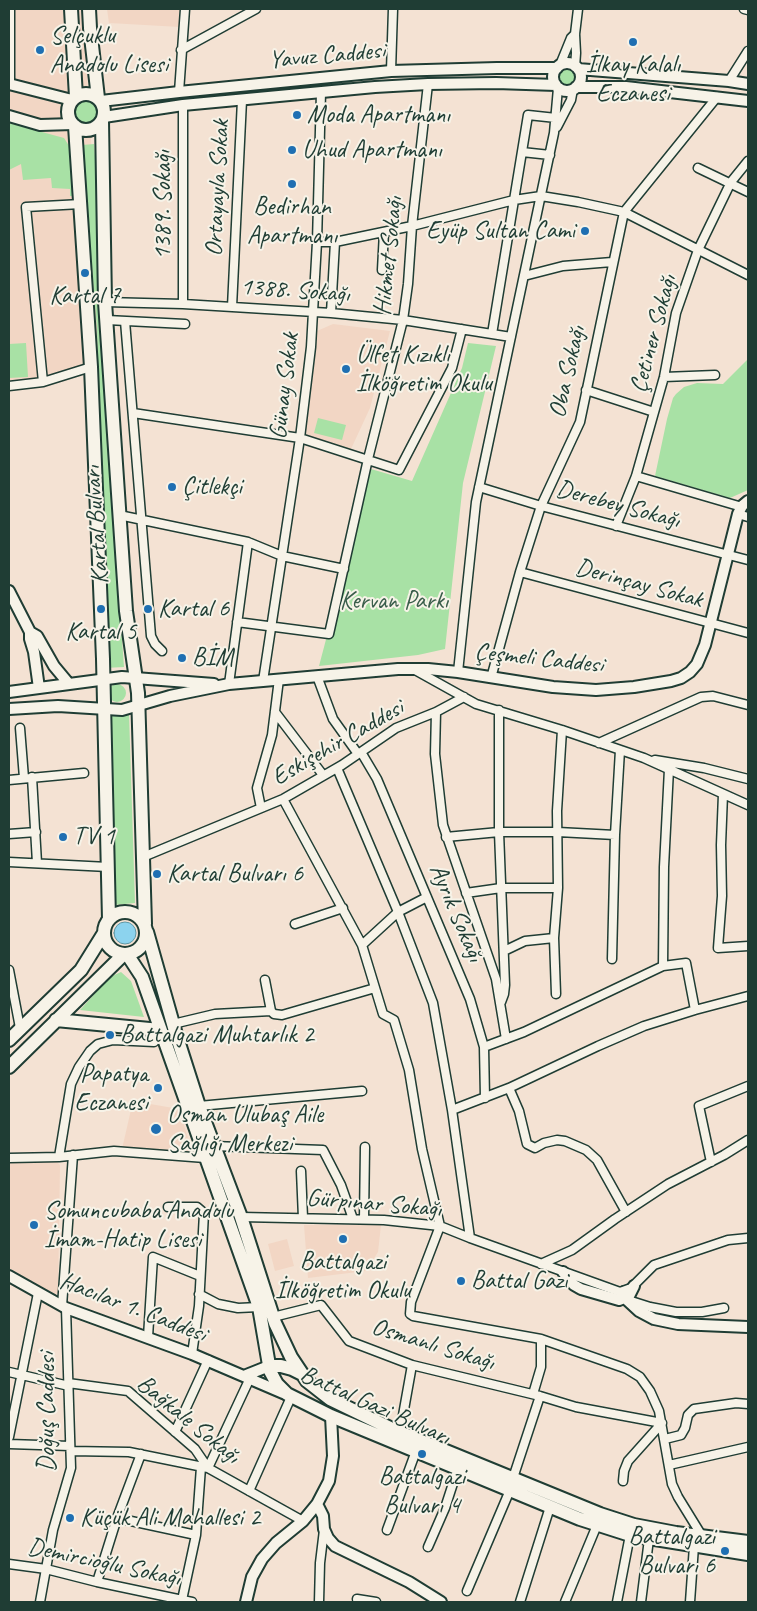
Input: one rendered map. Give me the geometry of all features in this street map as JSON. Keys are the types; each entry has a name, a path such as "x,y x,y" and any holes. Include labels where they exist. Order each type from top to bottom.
{"main road":[{"path":"70,9 74,98 68,113 74,125 88,130 97,127 103,119 104,110 100,100 89,9"},
{"path":"74,98 85,94 100,100"},
{"name":"Kartal Bulvarı","path":"103,119 105,302 126,611 138,705 146,928"},
{"name":"Kartal Bulvarı","path":"74,125 91,367 104,710 109,919"},
{"path":"9,1067 126,954 134,952 142,946 146,937 146,928 137,915 127,911 117,913 109,919 104,928 107,943 110,947 126,954"},
{"name":"Battal Gazi Bulvarı","path":"146,928 173,1024 199,1106 240,1217 273,1317 291,1357 307,1381 330,1399 511,1484 550,1507 597,1525 649,1539 748,1542"},
{"path":"9,1040 81,970 104,933"},
{"name":"Battal Gazi Bulvarı","path":"126,954 142,977 157,1029 206,1158 259,1307 269,1366 276,1384 289,1396 330,1416 458,1468 634,1525 748,1554"},
{"path":"56,1020 157,1029"},
{"path":"269,1366 280,1366 302,1374"},
{"path":"330,1399 330,1416"}],"street":[{"path":"10,9 9,84 74,98"},
{"path":"179,92 185,9"},
{"path":"181,50 256,9"},
{"path":"391,71 393,9"},
{"path":"554,133 580,81 576,68 575,34 578,9"},
{"path":"744,9 748,10"},
{"path":"458,672 479,487 554,133 557,87 553,78 571,38 575,34"},
{"path":"729,81 748,50"},
{"path":"559,66 568,64 576,68 748,84"},
{"name":"Yavuz Caddesi","path":"100,100 391,71 559,66"},
{"name":"Yavuz Caddesi","path":"103,119 183,105 428,84 496,83 557,87"},
{"name":"Hikmet Sokağı","path":"271,626 329,634 368,459 403,320 428,84"},
{"path":"557,87 564,91 575,88 626,87 748,100"},
{"name":"Günay Sokak","path":"262,681 300,438 309,364 314,311 322,92"},
{"name":"Oba Sokağı","path":"492,678 520,572 541,506 580,422 624,212 717,97"},
{"name":"Ortayayla Sokak","path":"232,307 242,100"},
{"name":"1389. Sokağı","path":"183,105 183,304"},
{"path":"492,334 528,115 556,118"},
{"path":"9,116 40,126 74,125"},
{"path":"522,152 550,155"},
{"name":"Çetiner Sokağı","path":"616,526 636,476 664,377 676,313 698,250 731,182 748,161"},
{"path":"698,168 731,182 748,192"},
{"path":"317,242 335,242 384,232 514,200 541,196 624,212 748,275"},
{"path":"43,382 26,206 81,204"},
{"path":"382,270 384,232"},
{"path":"331,312 335,242"},
{"path":"524,276 563,266 612,262"},
{"name":"1388. Sokağı","path":"105,302 331,312 403,320 511,337"},
{"path":"106,320 185,324"},
{"path":"124,321 151,636 154,644 162,650"},
{"path":"133,413 300,438 399,470 452,368 462,329"},
{"path":"9,386 43,382 91,367"},
{"path":"664,377 715,375"},
{"path":"586,390 654,412"},
{"path":"636,476 743,507 748,517"},
{"name":"Derebey Sokağı","path":"479,487 541,506 748,560"},
{"name":"Çeşmeli Caddesi","path":"9,709 58,706 122,710 170,696 229,684 413,669 458,672 553,687 596,690 671,682 690,672 697,664 712,624 727,555 743,507"},
{"path":"119,515 248,542 282,556 344,569"},
{"path":"229,684 248,542"},
{"name":"Derinçay Sokak","path":"520,572 748,633"},
{"path":"9,591 30,632 39,688"},
{"path":"237,622 271,626"},
{"path":"30,632 36,636 54,666 69,684"},
{"path":"413,669 476,704 562,730 644,758 748,805"},
{"name":"Ayrık Sokağı","path":"317,676 333,719 377,779 470,999 484,1047 486,1098"},
{"name":"Çeşmeli Caddesi","path":"9,692 116,678 229,684"},
{"path":"260,808 258,788 272,735 279,680"},
{"path":"599,743 701,697 713,696 748,704"},
{"name":"Eskişehir Caddesi","path":"143,857 282,798 337,768 396,728 436,712 464,697"},
{"path":"499,710 499,832 505,990 501,1003"},
{"path":"275,712 323,776"},
{"path":"436,712 435,754 440,809 446,837 496,979 506,1039"},
{"path":"20,728 24,778"},
{"path":"556,994 554,938 558,888 557,799 562,730"},
{"path":"612,959 615,835 620,750"},
{"path":"644,758 704,768 748,779"},
{"path":"337,768 398,912 433,1003 452,1110 470,1238"},
{"path":"663,966 664,867 669,769"},
{"path":"9,780 84,773"},
{"path":"32,777 37,864"},
{"path":"723,794 722,896 718,948 748,946"},
{"path":"282,798 362,946 374,988 384,1014 394,1020 406,1057 413,1086 422,1149 440,1226 411,1302 410,1314 540,1339 628,1369 640,1377 650,1391 659,1412 672,1484 698,1541 690,1602"},
{"path":"9,834 36,832"},
{"path":"446,837 499,832 558,832 615,835"},
{"path":"9,862 108,867"},
{"path":"466,893 501,888 558,888"},
{"path":"362,946 398,912 427,897"},
{"path":"295,924 343,908"},
{"path":"504,951 525,941 554,938"},
{"path":"484,1047 506,1039 663,966 686,963 695,1010"},
{"path":"9,970 20,1028"},
{"path":"265,980 270,1011"},
{"path":"173,1024 215,1014 270,1011 274,1014 282,1015 374,988"},
{"path":"452,1110 509,1088 629,1032 695,1010 748,996"},
{"path":"58,1157 72,1084 79,1067 90,1050 98,1044 114,1040 154,1042 157,1029"},
{"path":"711,1162 699,1106 748,1086"},
{"path":"509,1088 519,1111 527,1144 535,1148 544,1143 557,1140 586,1150 598,1160 626,1212"},
{"path":"199,1106 362,1091"},
{"path":"541,1264 572,1250 668,1184 748,1140"},
{"path":"213,1146 323,1150 341,1185 353,1219"},
{"path":"364,1219 365,1148"},
{"path":"9,1158 58,1157 114,1151 206,1158"},
{"name":"Doğuş Caddesi","path":"40,1602 53,1530 71,1468 69,1385 64,1307 73,1155"},
{"path":"301,1171 303,1218"},
{"path":"168,1207 197,1207 204,1213 199,1294 192,1354"},
{"name":"Gürpınar Sokağı","path":"240,1217 364,1219 440,1226 564,1272"},
{"path":"564,1272 574,1285 619,1300 625,1295 632,1293 634,1286 654,1265 728,1240 748,1238"},
{"path":"148,1337 152,1257 200,1276"},
{"name":"Hacılar 1. Caddesi","path":"9,1276 64,1307 208,1360 289,1396"},
{"path":"9,1437 38,1293"},
{"path":"199,1294 218,1304 238,1308 259,1307"},
{"path":"625,1295 650,1307 676,1312 702,1312 724,1308"},
{"path":"625,1295 638,1311 654,1319 678,1324 748,1327"},
{"name":"Osmanlı Sokağı","path":"273,1317 321,1305 349,1341 412,1365 536,1395 576,1407 662,1423"},
{"path":"467,1591 511,1484 536,1395 541,1367 540,1339"},
{"path":"175,1432 208,1360"},
{"path":"400,1432 412,1365"},
{"path":"182,1600 196,1535 205,1467 247,1377 269,1366"},
{"name":"Bağkale Sokağı","path":"9,1372 69,1385 128,1391 195,1449 205,1467 303,1521"},
{"path":"249,1491 289,1396"},
{"path":"665,1439 681,1435 688,1415 694,1409 736,1403 748,1404"},
{"path":"246,1602 252,1577 262,1558 276,1543 303,1521 317,1504 328,1481 333,1456 330,1416"},
{"path":"623,1481 628,1461 662,1423"},
{"path":"9,1444 129,1452 205,1467"},
{"path":"669,1465 748,1447"},
{"path":"387,1530 416,1451"},
{"path":"98,1582 141,1454"},
{"path":"428,1547 445,1508 458,1468"},
{"path":"317,1504 323,1516 324,1529 320,1563 319,1602"},
{"path":"520,1602 550,1507"},
{"path":"118,1518 196,1535"},
{"path":"565,1602 597,1525"},
{"path":"324,1529 328,1538 335,1546 409,1582 441,1602"},
{"path":"617,1602 630,1535"},
{"path":"641,1602 649,1539"},
{"name":"Demircioğlu Sokağı","path":"9,1564 46,1569 192,1602"},
{"path":"357,1599 376,1602"}],"shaded area":[{"path":"9,9 83,9 105,368 33,386 9,387"},
{"path":"107,9 180,9 180,27 109,23"},
{"name":"Ülfet Kızıklı İlköğretim Okulu","path":"333,324 390,331 370,408 351,449 306,435 317,331"},
{"name":"Osman Ulubaş Aile Sağlığı Merkezi","path":"133,1101 179,1109 193,1154 122,1149"},
{"name":"Somuncubaba Anadolu İmam-Hatip Lisesi","path":"9,1161 57,1162 60,1165 58,1293 55,1295 9,1268"},
{"name":"Battalgazi İlköğretim Okulu","path":"304,1225 381,1225 378,1252 366,1271 308,1278"},
{"path":"287,1239 294,1266 275,1271 268,1244"}],"green space":[{"path":"567,67 573,70 576,76 573,82 567,85 561,82 558,76 561,70"},
{"path":"87,99 96,103 100,112 96,121 87,125 78,121 74,112 78,103"},
{"path":"9,123 64,138 71,149 78,196 70,196 70,189 52,188 51,178 23,180 21,164 9,170"},
{"path":"94,144 101,227 102,330 109,460 124,667 105,668 97,329 82,145"},
{"path":"26,343 28,377 9,378 9,344"},
{"name":"Kervan Parkı","path":"468,343 496,346 463,483 445,649 418,655 319,666 371,469 412,481 462,368"},
{"path":"748,359 748,490 730,498 655,476 667,419 676,394 684,387 697,383 723,384"},
{"path":"318,418 346,425 342,440 314,433"},
{"path":"117,684 123,687 126,693 123,699 117,702 111,699 108,693 111,687"},
{"path":"129,713 135,903 114,905 108,716"},
{"path":"121,972 131,981 144,1017 80,1010 110,977"}],"water":[{"path":"121,922 129,922 136,929 136,937 129,944 121,944 114,937 114,929"}],"place":[{"name":"İlkay Kalalı Eczanesi","path":"633,42"},
{"name":"Selçuklu Anadolu Lisesi","path":"40,50"},
{"name":"Moda Apartmanı","path":"297,115"},
{"name":"Uhud Apartmanı","path":"292,150"},
{"name":"Bedirhan Apartmanı","path":"292,184"},
{"name":"Eyüp Sultan Cami","path":"585,231"},
{"name":"Kartal 7","path":"85,273"},
{"name":"Ülfet Kızıklı İlköğretim Okulu","path":"346,369"},
{"name":"Çitlekçi","path":"172,487"},
{"name":"Kartal 5","path":"101,609"},
{"name":"Kartal 6","path":"148,609"},
{"name":"BİM","path":"182,658"},
{"name":"TV 1","path":"63,837"},
{"name":"Kartal Bulvarı 6","path":"157,874"},
{"name":"Battalgazi Muhtarlık 2","path":"110,1035"},
{"name":"Papatya Eczanesi","path":"158,1088"},
{"name":"Osman Ulubaş Aile Sağlığı Merkezi","path":"156,1129"},
{"name":"Somuncubaba Anadolu İmam-Hatip Lisesi","path":"34,1225"},
{"name":"Battalgazi İlköğretim Okulu","path":"343,1239"},
{"name":"Battal Gazi","path":"461,1281"},
{"name":"Battalgazi Bulvarı 4","path":"422,1454"},
{"name":"Küçük Ali Mahallesi 2","path":"70,1518"},
{"name":"Battalgazi Bulvarı 6","path":"725,1551"}]}
